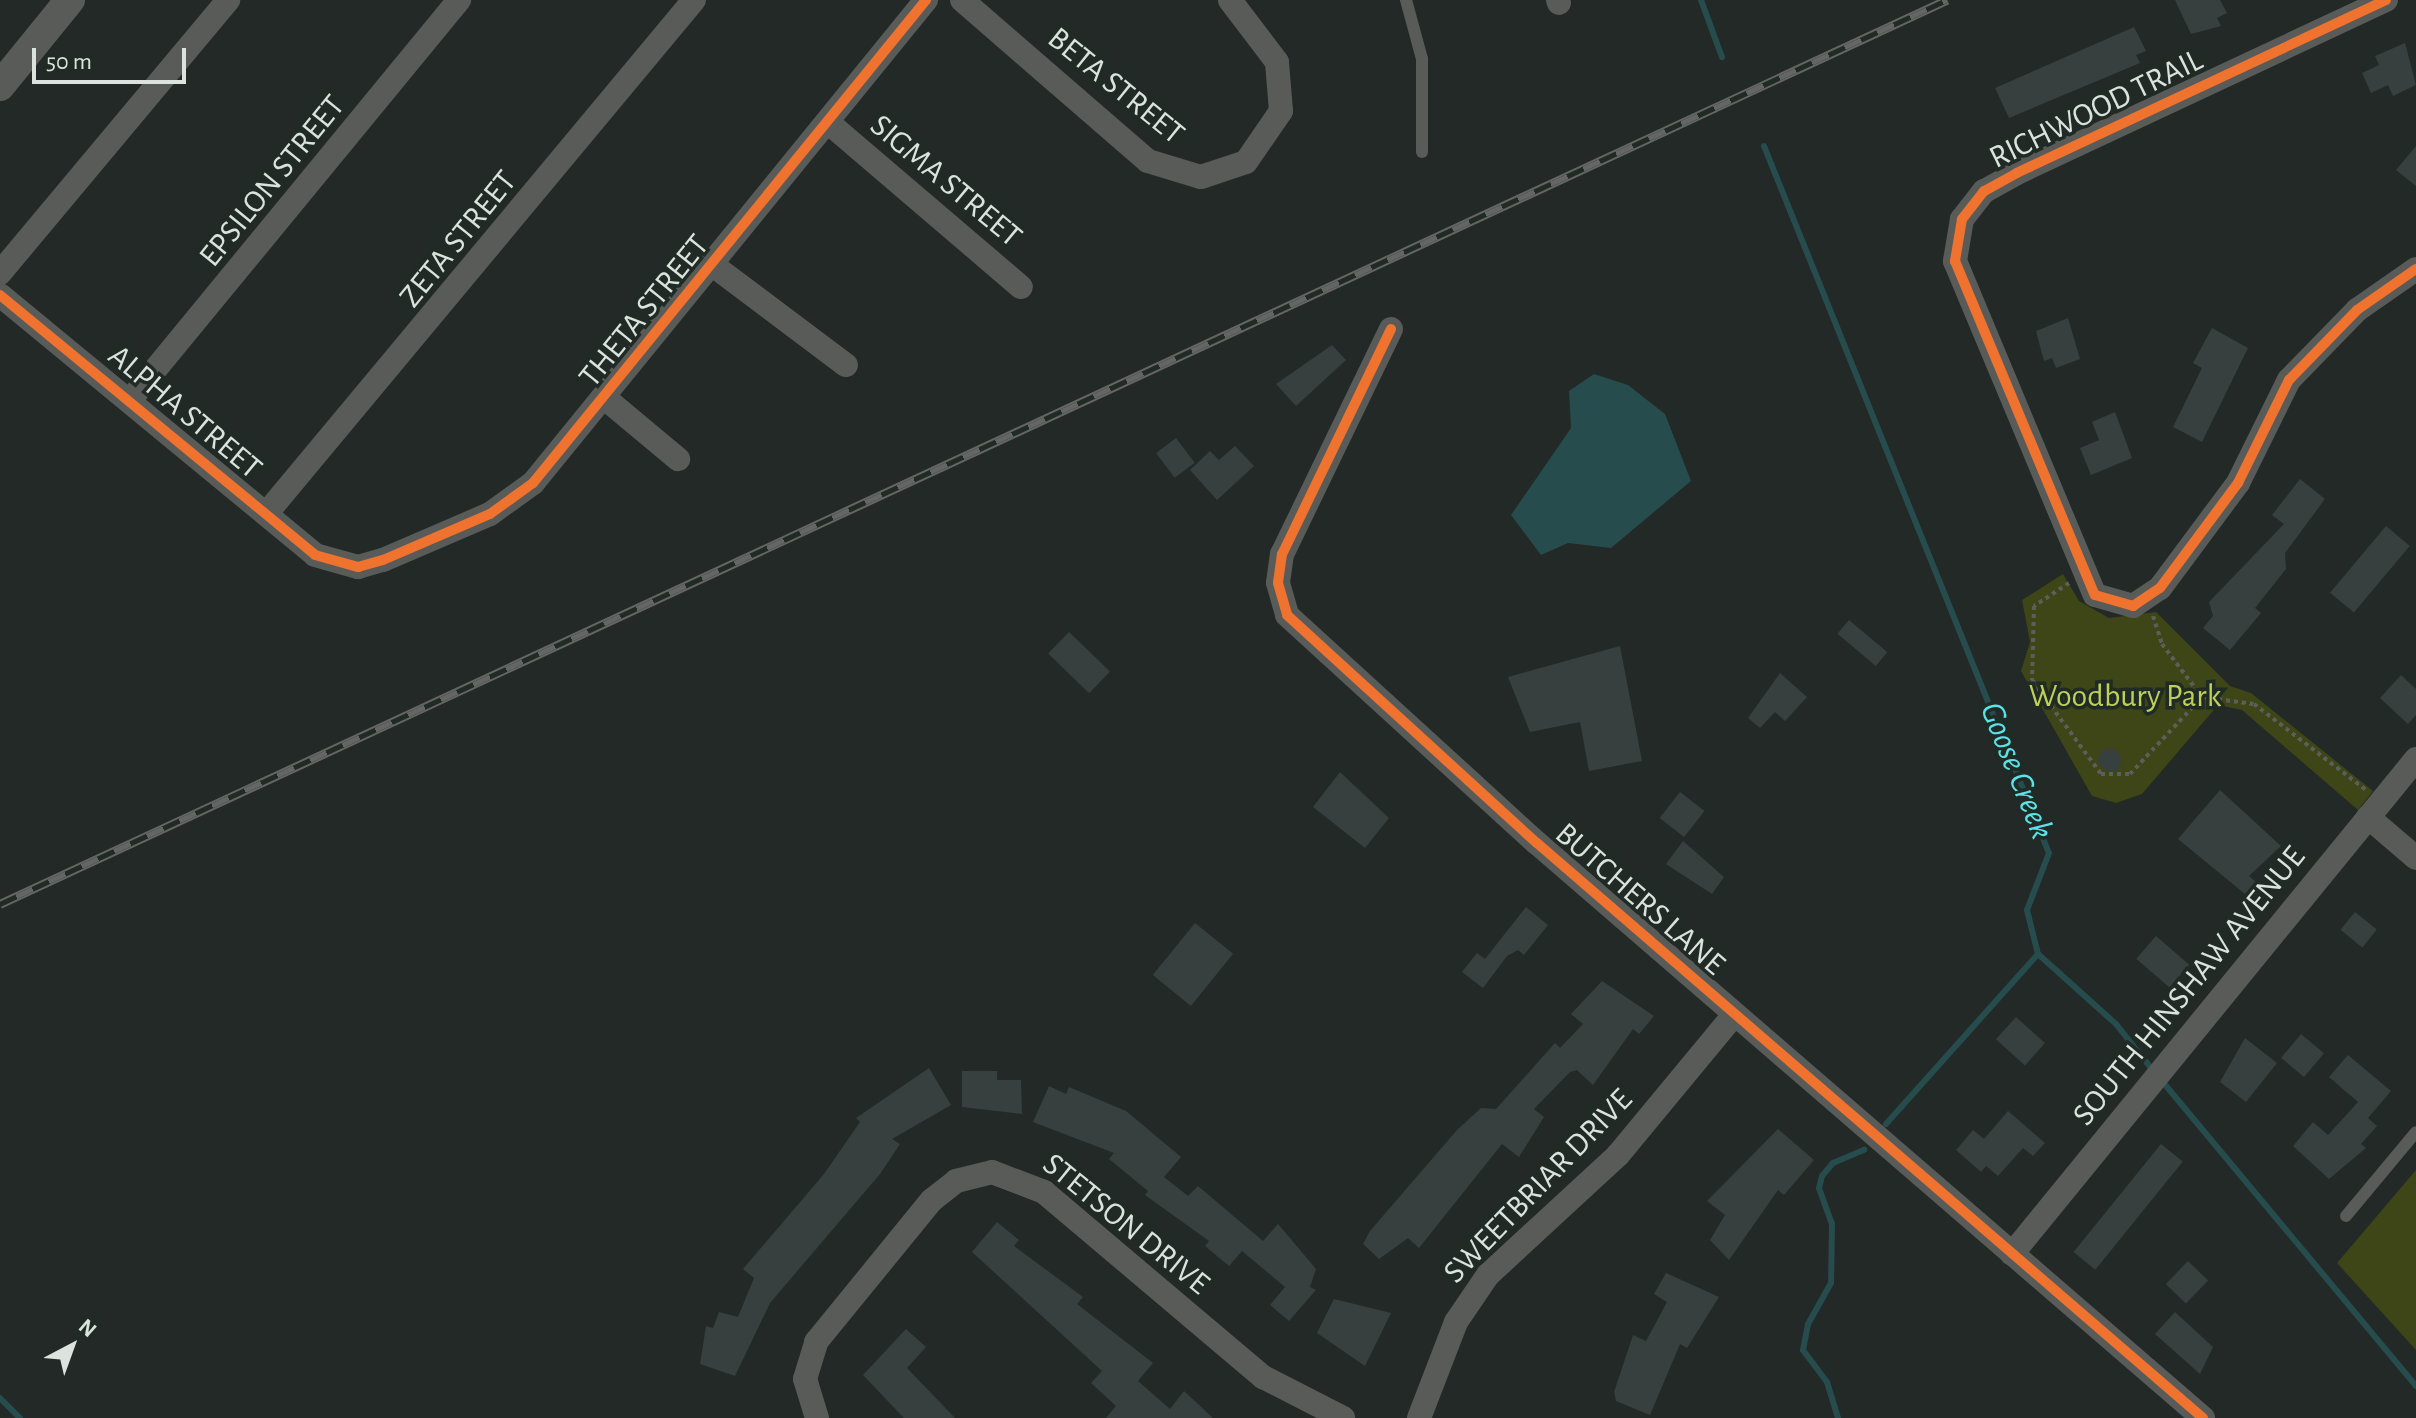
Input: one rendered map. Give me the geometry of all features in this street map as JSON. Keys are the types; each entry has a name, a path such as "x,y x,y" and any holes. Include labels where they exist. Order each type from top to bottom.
{"street":[{"path":"0,86 70,0"},
{"path":"0,273 228,0"},
{"name":"EPSILON STREET","path":"131,399 459,0"},
{"name":"ZETA STREET","path":"266,514 694,0"},
{"name":"THETA STREET","path":"339,564 383,560 499,509 533,483 606,399 830,124 926,0"},
{"name":"BETA STREET","path":"962,0 1148,161 1201,177 1246,162 1281,111 1277,62 1230,0"},
{"name":"RICHWOOD TRAIL","path":"2146,597 2133,606 2113,604 2095,595 2082,575 1955,261 1962,219 1984,191 2017,173 2386,0"},
{"name":"SIGMA STREET","path":"830,124 1021,287"},
{"path":"714,266 846,365"},
{"path":"2146,597 2238,483 2289,380 2357,310 2416,269"},
{"name":"ALPHA STREET","path":"0,295 131,399 315,555 339,564"},
{"name":"BUTCHERS LANE","path":"1391,329 1282,554 1278,583 1287,615 1307,641 1734,1015 2203,1418"},
{"path":"606,399 678,459"},
{"name":"SOUTH HINSHAW AVENUE","path":"2012,1254 2416,759"},
{"path":"2374,810 2416,858"},
{"name":"SWEETBRIAR DRIVE","path":"1419,1418 1456,1322 1488,1275 1618,1155 1734,1015"},
{"name":"STETSON DRIVE","path":"817,1418 806,1386 816,1342 932,1200 956,1181 1000,1172 1044,1192 1263,1377 1343,1418"}],"lane":[{"path":"1406,0 1422,59 1422,152"},
{"path":"2346,1216 2416,1132"}],"path":[{"path":"2082,575 2034,606 2032,680 2101,774 2130,774 2202,697"},
{"path":"2146,597 2162,644 2202,697 2254,704 2374,810"}],"green space":[{"name":"Woodbury Park","path":"2063,574 2079,601 2109,618 2156,612 2230,686 2251,693 2373,791 2358,810 2242,710 2218,705 2142,794 2116,803 2092,796 2021,671 2030,642 2022,600"},
{"path":"2416,1170 2416,1350 2337,1263"}],"water":[{"path":"1594,374 1628,385 1665,414 1691,481 1611,548 1568,543 1541,555 1511,515 1571,428 1569,391"}],"building":[{"path":"2175,0 2220,0 2227,13 2217,18 2221,26 2191,34"},
{"path":"2134,27 2146,51 2136,55 2140,63 2009,118 1995,88"},
{"path":"2405,43 2416,85 2393,96 2388,85 2371,93 2362,73 2379,65 2375,56"},
{"path":"2416,146 2416,186 2396,170"},
{"path":"2068,318 2080,359 2056,368 2052,358 2044,361 2036,331"},
{"path":"2212,328 2248,348 2202,442 2173,427 2202,368 2193,363"},
{"path":"1332,345 1346,360 1296,406 1276,384"},
{"path":"2115,412 2132,458 2091,475 2080,448 2099,440 2092,422"},
{"path":"1176,438 1195,463 1175,478 1156,453"},
{"path":"1235,446 1254,466 1217,500 1190,470 1210,451 1219,460"},
{"path":"2300,479 2325,499 2285,553 2286,569 2255,608 2261,613 2230,650 2203,628 2213,616 2209,602 2284,524 2272,515"},
{"path":"2386,526 2410,546 2354,613 2330,593"},
{"path":"1849,620 1887,652 1876,666 1837,634"},
{"path":"1069,632 1110,672 1089,693 1048,654"},
{"path":"1620,646 1642,761 1589,771 1580,722 1530,732 1508,677"},
{"path":"1780,673 1807,697 1785,721 1775,712 1760,728 1748,718"},
{"path":"2401,675 2416,689 2416,715 2408,724 2380,698"},
{"path":"2103,749 2116,749 2122,760 2117,771 2104,770 2097,760"},
{"path":"1340,772 1389,818 1365,848 1313,807"},
{"path":"2220,790 2281,846 2249,876 2256,882 2245,894 2178,839"},
{"path":"1680,792 1704,811 1684,837 1660,818"},
{"path":"1683,841 1724,877 1712,894 1666,864"},
{"path":"1526,907 1548,925 1524,955 1518,950 1507,956 1483,988 1462,972 1477,953 1485,959"},
{"path":"2355,912 2377,930 2362,947 2341,930"},
{"path":"1195,923 1233,954 1191,1006 1153,975"},
{"path":"2156,936 2189,965 2170,988 2136,959"},
{"path":"1602,981 1654,1016 1639,1034 1633,1029 1593,1085 1577,1070 1570,1072 1534,1109 1544,1117 1519,1157 1502,1144 1419,1248 1408,1238 1379,1259 1363,1244 1370,1231 1457,1130 1481,1108 1496,1109 1555,1043 1560,1048 1583,1024 1571,1014"},
{"path":"2016,1017 2045,1043 2025,1065 1996,1039"},
{"path":"2301,1034 2324,1053 2304,1077 2281,1058"},
{"path":"2245,1038 2277,1063 2246,1102 2220,1082"},
{"path":"2348,1055 2391,1091 2368,1118 2377,1126 2361,1144 2366,1148 2329,1179 2293,1146 2313,1122 2328,1135 2358,1102 2329,1077"},
{"path":"929,1068 951,1105 892,1139 900,1144 880,1174 770,1303 735,1376 700,1364 706,1326 713,1328 719,1312 738,1317 754,1278 743,1269 824,1174 860,1122 856,1118"},
{"path":"962,1071 997,1071 997,1080 1021,1080 1022,1114 962,1107"},
{"path":"1049,1086 1066,1094 1069,1087 1126,1111 1181,1157 1164,1177 1188,1196 1198,1186 1263,1241 1278,1224 1316,1269 1310,1287 1316,1290 1289,1321 1270,1305 1285,1287 1242,1251 1229,1266 1205,1246 1209,1241 1145,1195 1148,1191 1109,1159 1114,1153 1033,1122"},
{"path":"2008,1111 2045,1143 2033,1156 2023,1148 1998,1176 1986,1166 1981,1172 1956,1150 1973,1130 1984,1139"},
{"path":"1778,1129 1814,1160 1784,1195 1778,1190 1729,1260 1710,1240 1725,1215 1707,1201"},
{"path":"2161,1144 2183,1162 2095,1270 2074,1252"},
{"path":"997,1222 1019,1240 1014,1246 1083,1297 1077,1304 1153,1363 1138,1381 1170,1409 1184,1391 1213,1418 1106,1418 1116,1406 1091,1383 1102,1371 972,1252"},
{"path":"2188,1261 2208,1280 2186,1303 2166,1284"},
{"path":"1666,1273 1719,1297 1687,1348 1680,1344 1650,1415 1616,1401 1614,1392 1633,1335 1646,1341 1667,1302 1654,1294"},
{"path":"1334,1299 1391,1313 1365,1366 1317,1333"},
{"path":"2175,1312 2213,1347 2200,1374 2155,1334"},
{"path":"906,1329 926,1347 907,1368 955,1418 904,1418 863,1375"}],"waterway":[{"name":"Goose Creek","path":"1701,0 1722,57"},
{"name":"Goose Creek","path":"1764,146 2049,853 2027,910 2038,954 2116,1024 2155,1073"},
{"path":"1886,1124 2038,954"},
{"name":"Goose Creek","path":"2162,1081 2416,1386"},
{"path":"1838,1418 1827,1382 1803,1350 1808,1324 1831,1283 1832,1224 1819,1188 1822,1176 1833,1163 1864,1150"},
{"path":"0,1398 20,1418"}],"railway":[{"path":"0,904 1947,0"}],"cycle path":[{"path":"0,295 315,555 358,567 383,560 490,514 533,483 926,0"},
{"path":"2386,0 2017,173 1984,191 1962,219 1955,261 2095,595 2133,606 2160,588 2238,483 2289,380 2357,310 2416,269"},
{"path":"1391,329 1282,554 1278,583 1287,615 1537,843 2203,1418"}]}
